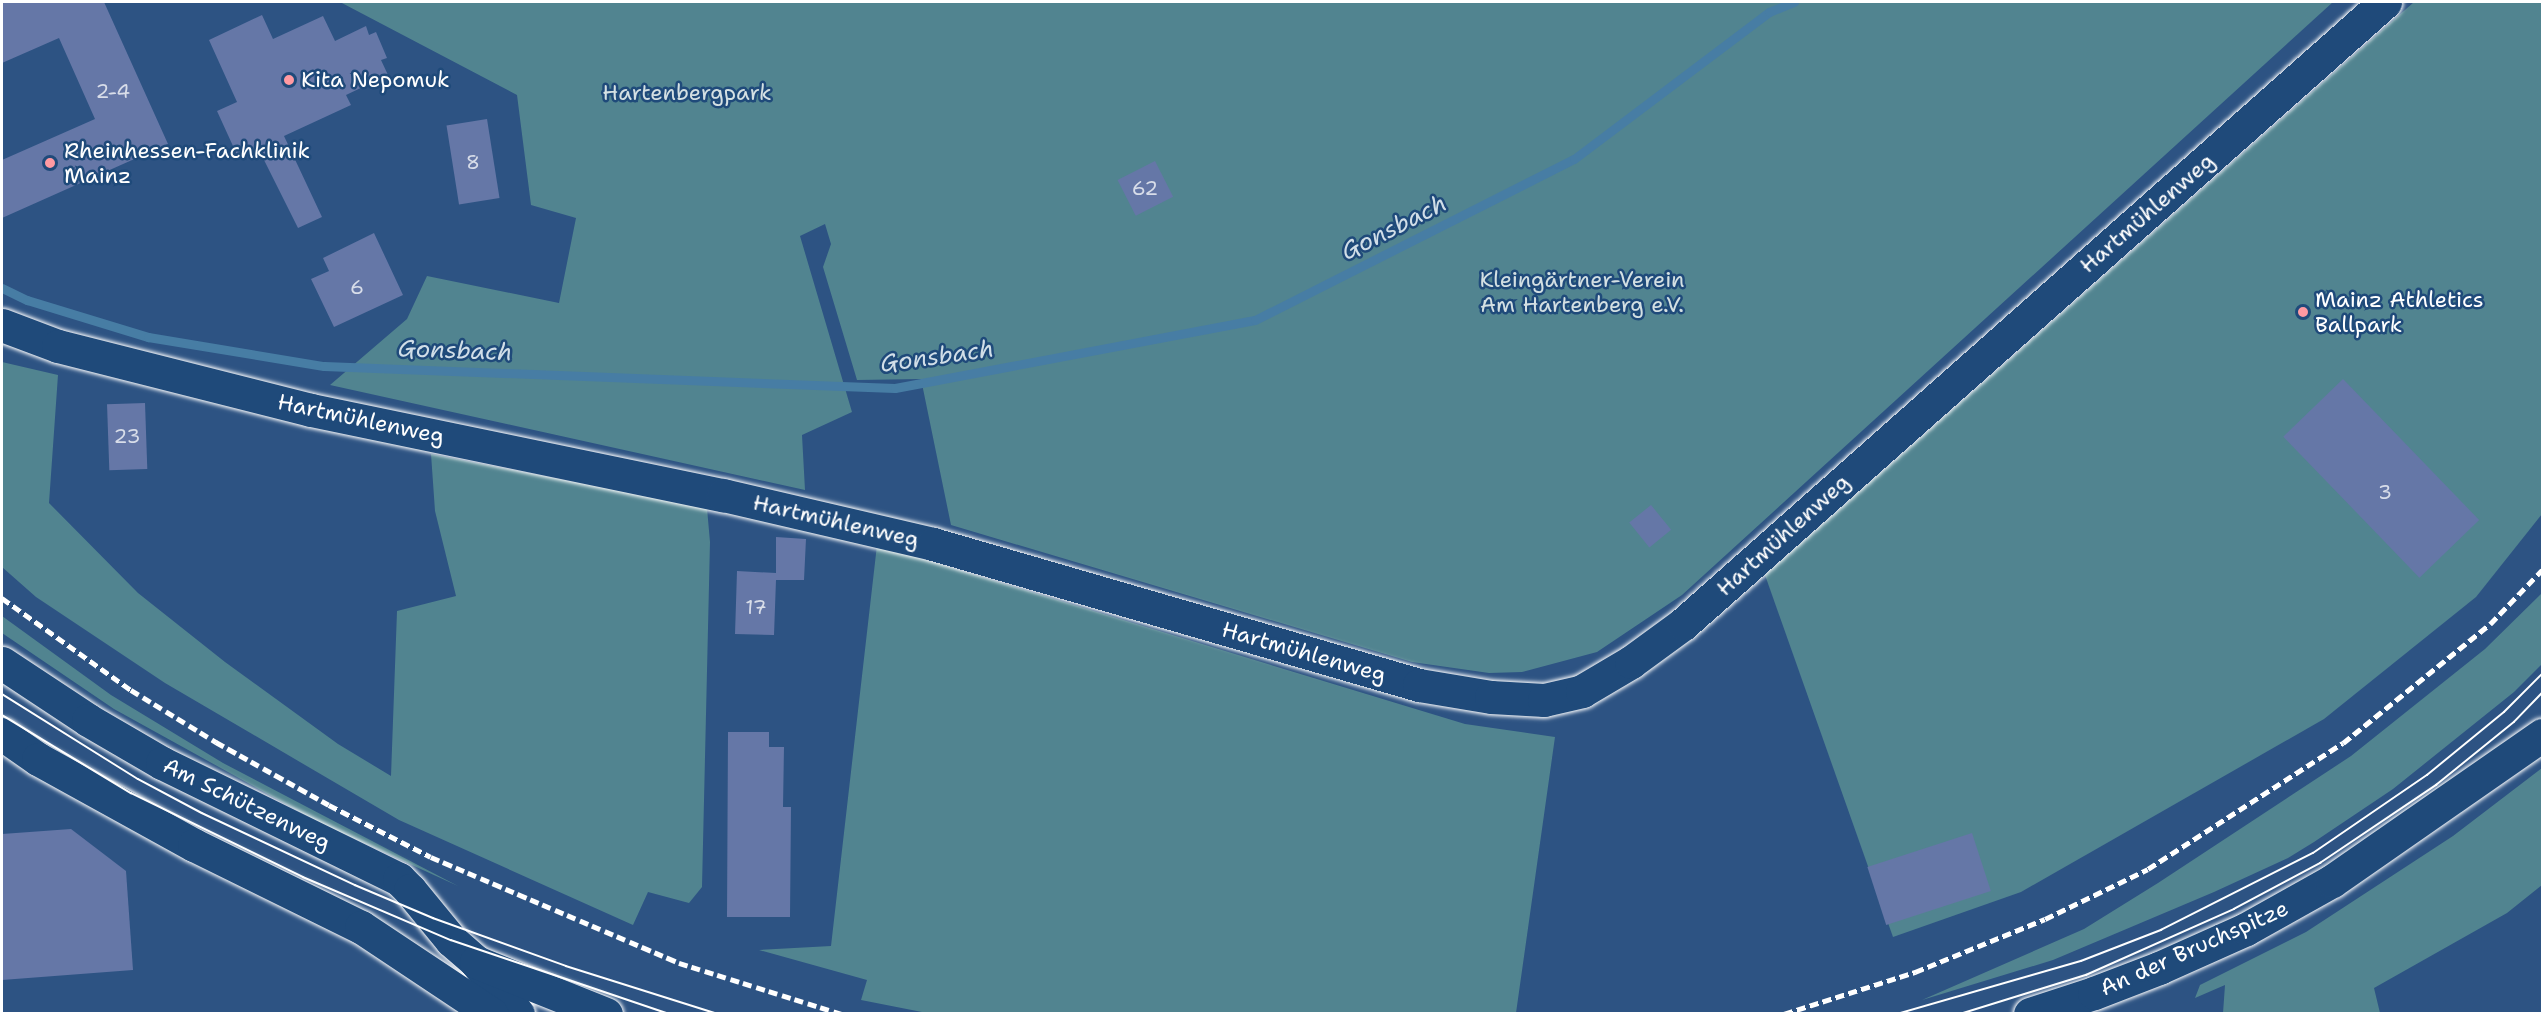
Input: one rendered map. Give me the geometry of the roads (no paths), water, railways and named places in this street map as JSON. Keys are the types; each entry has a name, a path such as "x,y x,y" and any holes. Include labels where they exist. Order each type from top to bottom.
{"street":[{"name":"Hartmühlenweg","path":"2,325 58,346 311,410 723,495 933,544 1419,685 1491,697 1544,700 1582,691 1631,662 1683,624 2385,2"},
{"name":"Am Schützenweg","path":"2,663 88,720 162,763 399,879 451,940 477,962 518,1014"},
{"name":"An der Bruchspitze","path":"2441,808 2542,714"},
{"path":"2,734 38,759 194,845 361,927 492,1014"},
{"name":"An der Bruchspitze","path":"2030,1014 2159,968 2246,929 2332,881 2441,808 2542,735"},
{"name":"Am Schützenweg","path":"477,962 606,1014"}],"waterway":[{"name":"Gonsbach","path":"2,288 27,300 148,337 324,366 895,388 1255,320 1574,159 1769,12 1794,2"}],"tram line":[{"path":"1897,1014 2081,961 2161,930 2313,853 2427,775 2504,712 2542,674"},
{"path":"1960,1014 2086,975 2234,909 2320,863 2436,785 2514,722 2542,693"},
{"path":"2,694 138,779 202,813 355,885 433,918 566,966 718,1014"},
{"path":"2,715 131,793 303,877 451,940 670,1014"}],"railway":[{"path":"1784,1014 1915,972 2045,919 2148,869 2343,743 2490,624 2542,570"},
{"path":"2,598 131,690 216,742 329,805 431,857 679,963 842,1014"}],"place":[{"name":"Kita Nepomuk","path":"289,80"},
{"name":"Rheinhessen-Fachklinik Mainz","path":"50,163"},
{"name":"Mainz Athletics Ballpark","path":"2303,312"}],"park label":[{"name":"Hartenbergpark","path":"687,93"},
{"name":"Kleingärtner-Verein Am Hartenberg e.V.","path":"1582,292"}]}
